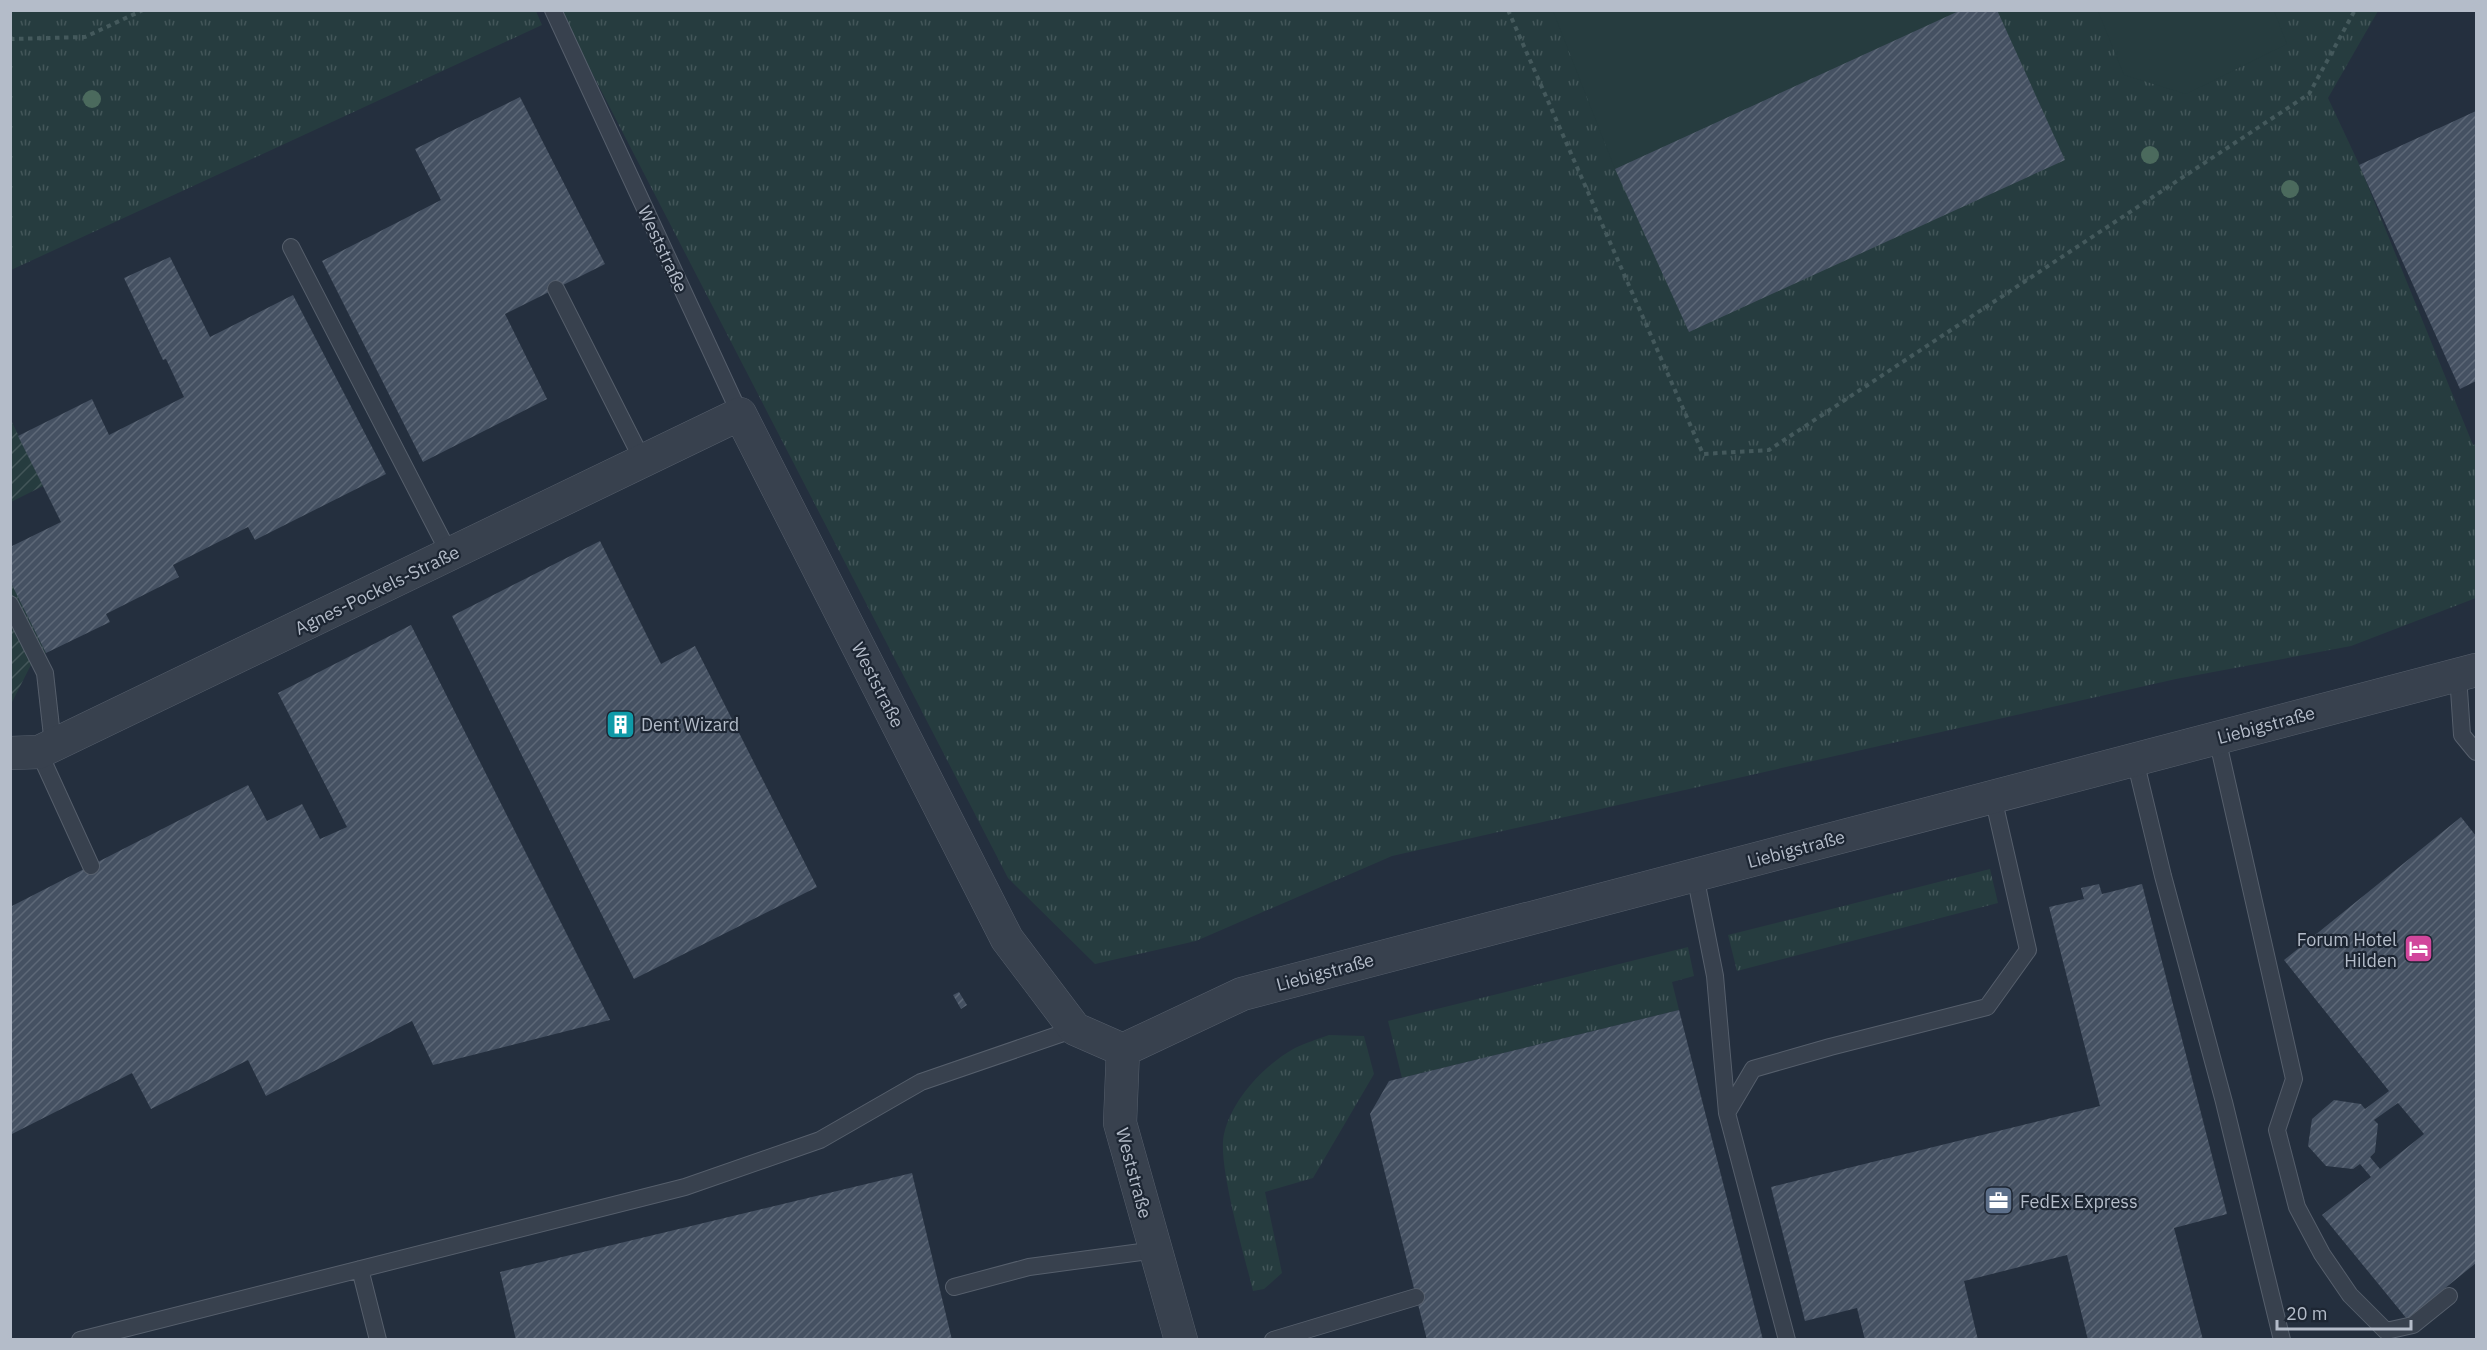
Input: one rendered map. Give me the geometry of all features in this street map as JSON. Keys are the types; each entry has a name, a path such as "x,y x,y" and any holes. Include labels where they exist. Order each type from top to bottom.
{"street":[{"name":"Agnes-Pockels-Straße","path":"34,750 450,555 740,414"},
{"name":"Weststraße","path":"740,414 1007,939 1075,1029 1123,1050 1120,1123 1181,1340"},
{"name":"Liebigstraße","path":"1123,1050 1242,994 2467,672"}],"lane":[{"name":"Weststraße","path":"553,10 740,414"},
{"path":"291,247 450,555"},
{"path":"556,289 643,461"},
{"path":"10,604 45,673 34,750 91,866"},
{"path":"2467,672 2462,735 2476,752"},
{"path":"2217,738 2294,1079 2277,1130 2297,1207 2322,1254 2350,1295 2386,1331 2413,1325 2449,1296"},
{"path":"2135,760 2163,876 2224,1102 2282,1340"},
{"path":"1727,1113 1753,1069 1987,1007 2028,950 1993,797"},
{"path":"1695,875 1715,976 1727,1113 1787,1340"},
{"path":"81,1340 684,1187 820,1140 921,1082 1075,1029"},
{"path":"954,1287 1029,1267 1156,1250"},
{"path":"360,1269 378,1340"},
{"path":"1274,1340 1416,1297"}],"path":[{"path":"10,39 85,37 142,10"},
{"path":"1508,10 1702,454 1769,450 2309,94 2355,10"}],"green space":[{"path":"1946,10 1949,16 1615,169 1553,11"},
{"path":"11,11 536,11 542,25 11,270"},
{"path":"560,11 2378,11 2328,98 2359,164 2473,445 2476,444 2476,598 2351,646 2176,679 1392,856 1196,941 1095,964 1008,878"},
{"path":"2098,11 2274,11 2287,44 2186,94 2124,75"},
{"path":"10,418 43,486 11,502 10,502"},
{"path":"11,581 46,653 33,661 11,704"},
{"path":"1990,869 1998,903 1737,971 1728,935"},
{"path":"1688,947 1694,976 1672,982 1679,1010 1402,1078 1388,1021"},
{"path":"1329,1035 1364,1036 1374,1074 1313,1178 1265,1192 1282,1273 1264,1289 1253,1291 1228,1188 1224,1166 1224,1134 1234,1108 1261,1073 1295,1048"}],"building":[{"path":"1961,10 1997,10 2065,160 1689,332 1615,169"},
{"path":"520,97 605,264 505,314 547,399 423,462 322,261 441,200 415,149"},
{"path":"2476,111 2476,381 2460,389 2359,165"},
{"path":"170,257 210,337 293,295 386,474 255,540 248,527 173,565 179,577 106,614 110,622 46,653 10,581 10,547 61,522 18,436 92,399 109,435 184,397 166,359 163,360 124,278"},
{"path":"600,541 661,664 695,646 817,887 634,979 452,616"},
{"path":"411,625 610,1020 433,1065 412,1021 266,1096 248,1060 151,1109 132,1073 10,1135 10,907 248,785 267,821 302,804 320,839 347,827 278,693"},
{"path":"2461,817 2476,836 2476,1263 2407,1319 2322,1215 2371,1177 2360,1164 2353,1169 2326,1166 2308,1146 2312,1119 2334,1100 2361,1104 2365,1109 2389,1091 2284,960","holes":["2398,1103 2424,1134 2380,1169 2370,1157 2375,1152 2378,1124 2374,1120"]},
{"name":"FedEx Express","path":"2099,884 2102,894 2142,884 2227,1214 2174,1228 2203,1340 2088,1340 2067,1255 1964,1281 1978,1340 1865,1340 1857,1308 1805,1321 1771,1187 2100,1106 2049,907 2084,899 2081,888"},
{"path":"959,992 967,1005 961,1009 953,995"},
{"path":"1679,1010 1763,1340 1427,1340 1370,1114 1389,1081"},
{"path":"912,1173 952,1340 516,1340 500,1272"}],"place":[{"name":"Dent Wizard","path":"620,724"},
{"name":"Forum Hotel Hilden","path":"2418,949"},
{"name":"FedEx Express","path":"1999,1201"}]}
